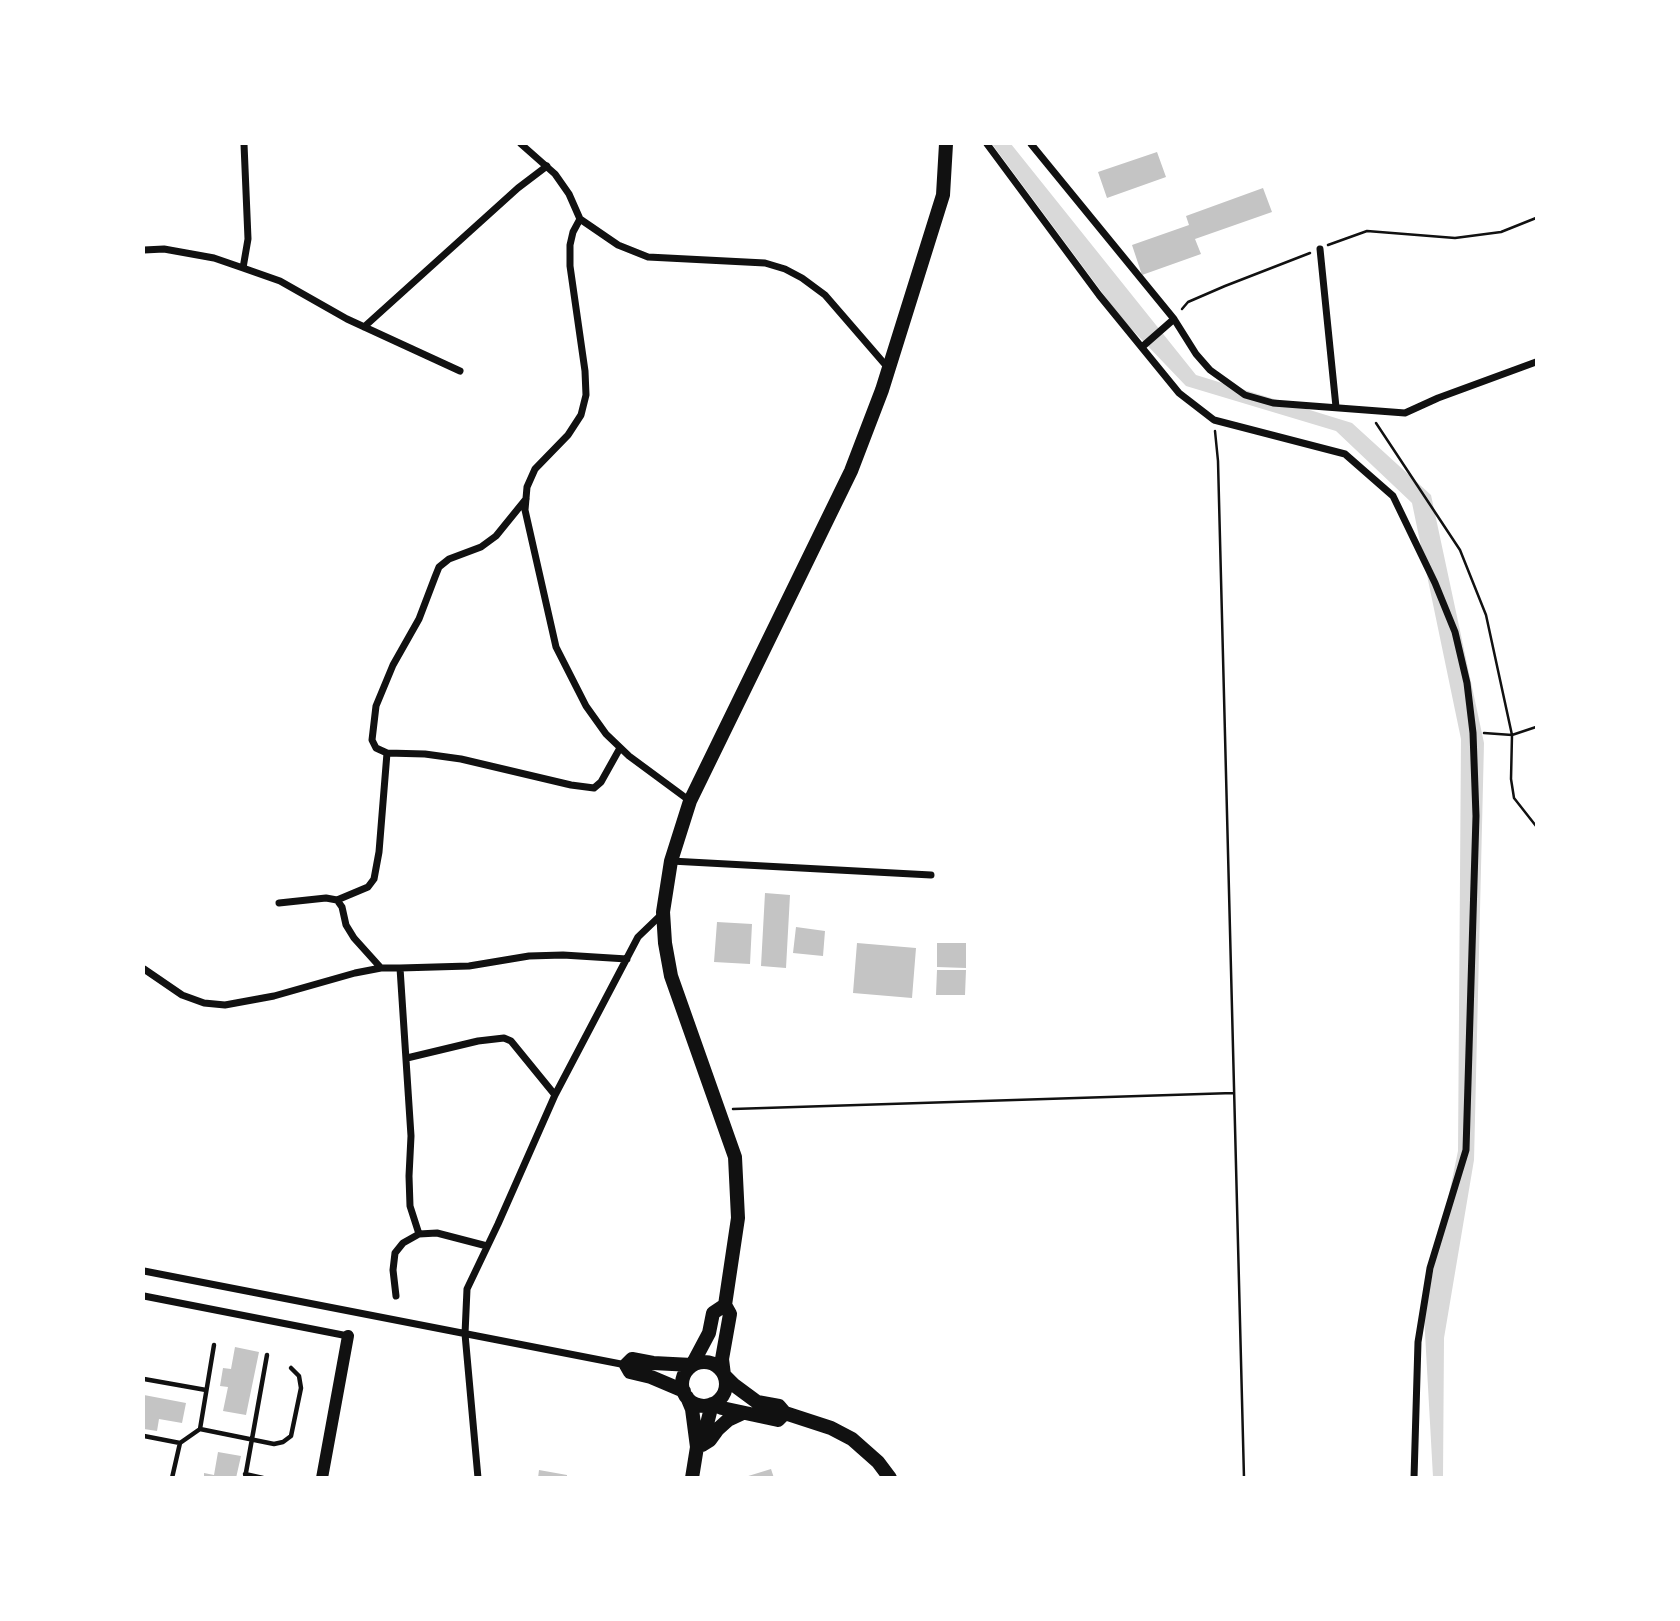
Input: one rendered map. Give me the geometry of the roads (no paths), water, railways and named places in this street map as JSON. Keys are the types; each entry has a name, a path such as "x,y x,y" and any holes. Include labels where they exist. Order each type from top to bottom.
{"main road":[{"path":"697,1447 704,1436 712,1404 725,1389 722,1359 730,1314 725,1305 738,1218 738,1185 735,1157 671,976 663,912 671,861 690,801 851,471 889,369 943,195 946,144"},
{"path":"692,1478 697,1447 692,1409 685,1394 683,1377 709,1333 713,1313 725,1305"},
{"path":"785,1413 778,1420 712,1404 699,1405 685,1394 651,1377 630,1372 625,1365 632,1359 692,1365 706,1362 720,1368 724,1375 757,1402 779,1406 785,1413 831,1428 852,1439 878,1462 890,1478"},
{"path":"697,1447 710,1440 728,1420 744,1413"}],"street":[{"path":"243,268 248,239 244,144"},
{"path":"521,144 555,174 569,194 580,219 618,245 648,257 765,263 785,269 825,295 889,369"},
{"path":"987,144 1099,295 1145,345 1179,393 1214,419 1345,454 1393,496 1435,583 1455,632 1467,683 1473,733 1476,816 1466,1150 1430,1268 1418,1342 1414,1478"},
{"path":"1031,144 1174,319 1196,354 1210,370 1245,396 1273,403 1405,413 1438,397 1536,362"},
{"path":"364,327 518,188 547,166"},
{"path":"580,219 570,245 570,266 586,395 581,415 568,435 535,469 527,487 525,510 556,647 586,706 620,748 690,801"},
{"path":"144,250 164,249 214,258 280,281 364,327 460,372"},
{"path":"1320,249 1336,407"},
{"path":"1145,345 1174,319"},
{"path":"526,499 496,536 481,547 449,559 439,567 419,619 393,665 376,706 372,740 376,748 387,753 461,759 594,788 601,782 620,748"},
{"path":"279,903 326,898 337,900 361,891 374,879 379,852 387,753"},
{"path":"671,861 931,875"},
{"path":"337,900 342,907 346,925 381,968"},
{"path":"478,1478 465,1334 467,1289 499,1224 555,1095 639,937 663,912"},
{"path":"144,969 181,995 204,1003 225,1005 274,996 381,968 469,966 529,956 627,959"},
{"path":"400,968 411,1136 408,1176 410,1206 419,1234"},
{"path":"407,1058 478,1041 504,1038 511,1041 555,1095"},
{"path":"396,1296 393,1270 395,1253 403,1243 419,1234 436,1233 486,1246"},
{"path":"144,1271 625,1365"},
{"path":"144,1296 348,1336 322,1478"}],"lane":[{"path":"200,1429 214,1345"},
{"path":"263,1478 245,1476 267,1354"},
{"path":"172,1478 180,1443 200,1429 274,1444 291,1436 301,1388 299,1376 291,1368"},
{"path":"144,1379 206,1390"},
{"path":"144,1436 180,1443"}]}
